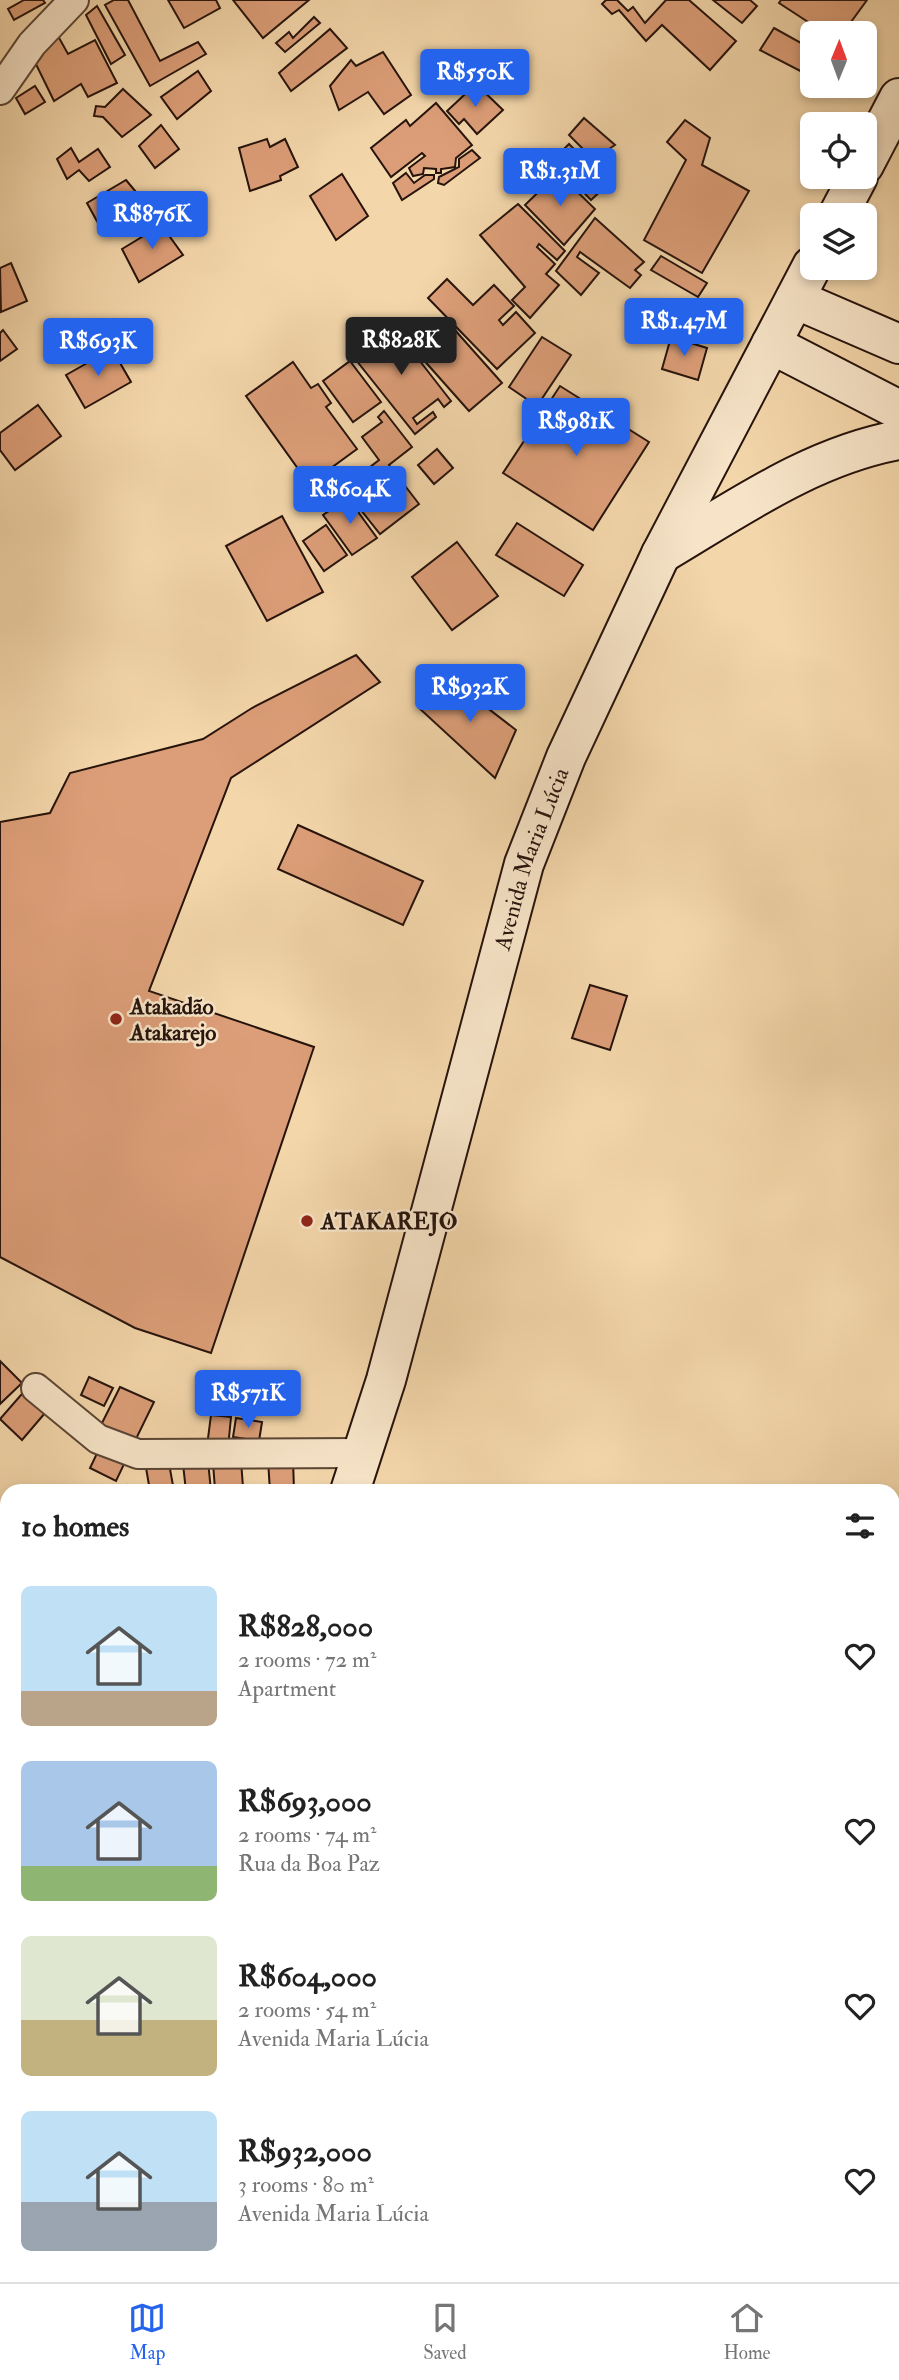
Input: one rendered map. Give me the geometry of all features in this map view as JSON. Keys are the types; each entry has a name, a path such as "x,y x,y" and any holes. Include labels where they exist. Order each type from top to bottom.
{"main road":[{"path":"877,140 899,98"},
{"path":"804,282 899,344"},
{"name":"Avenida Maria Lúcia","path":"352,1484 389,1369 524,864 566,757 661,554 804,282"},
{"path":"771,344 899,410"},
{"path":"661,554 826,459 863,446 899,440"}],"street":[{"path":"0,90 32,44 74,0"},
{"path":"36,1388 98,1438 138,1454 361,1453"}],"building":[{"path":"24,0 43,0 45,3 14,20 8,9"},
{"path":"114,0 128,0 160,61 198,42 206,54 150,86 105,5"},
{"path":"168,0 216,0 220,8 184,28"},
{"path":"233,0 309,0 263,38"},
{"path":"606,0 617,0 628,11 633,7 645,23 666,0 689,0 736,41 710,70 662,25 646,41 619,10 612,14 602,4"},
{"path":"713,0 750,0 757,6 742,23"},
{"path":"781,0 867,0 852,21 807,21 779,3"},
{"path":"97,6 125,55 111,64 86,15"},
{"path":"314,17 320,23 285,52 276,43 289,32 293,38"},
{"path":"774,28 800,42 800,71 760,50"},
{"path":"330,29 347,48 291,91 279,73"},
{"path":"58,36 68,54 95,40 117,83 88,97 81,84 54,101 31,54"},
{"path":"383,52 411,95 384,114 368,92 339,110 330,86 351,60 356,66"},
{"path":"198,71 211,91 177,119 161,97"},
{"path":"476,84 503,110 477,134 464,119 459,124 447,111"},
{"path":"35,86 45,102 25,114 16,98"},
{"path":"123,89 151,115 122,137 103,117 94,116 96,106 105,107"},
{"path":"436,103 472,145 456,158 455,167 441,169 441,173 436,173 436,169 424,168 423,174 413,176 409,168 425,156 422,153 391,177 371,148 406,120 410,126"},
{"path":"584,118 615,145 606,151 611,158 603,169 569,135"},
{"path":"685,120 710,138 702,165 749,191 702,273 644,240 686,160 667,142"},
{"path":"161,125 179,149 155,168 139,146"},
{"path":"267,139 270,147 285,139 298,167 280,176 281,180 250,191 239,148"},
{"path":"569,144 573,148 565,156 590,179 596,175 606,186 591,200 553,160"},
{"path":"71,148 79,162 98,149 110,167 89,181 79,170 67,179 57,159"},
{"path":"472,150 480,158 444,185 438,183 439,177 459,167 459,159"},
{"path":"406,173 414,183 425,175 434,175 434,179 402,200 393,183"},
{"path":"558,173 595,209 564,245 525,205"},
{"path":"342,174 368,216 336,240 310,196"},
{"path":"126,180 141,198 98,223 87,203"},
{"path":"518,204 565,251 557,260 539,244 537,247 555,264 546,274 559,285 530,318 512,300 525,287 480,235"},
{"path":"595,218 644,262 635,270 641,275 630,288 580,252 577,257 599,273 581,295 556,271"},
{"path":"157,219 183,255 139,282 122,249 145,235 144,227"},
{"path":"661,256 707,283 698,297 651,270"},
{"path":"11,263 27,301 1,312 0,268"},
{"path":"447,279 473,305 494,285 514,306 499,320 503,325 516,312 535,333 497,369 428,298"},
{"path":"446,320 502,383 469,411 413,348"},
{"path":"391,324 451,401 444,407 438,399 413,418 417,424 433,412 436,417 415,434 352,355"},
{"path":"3,330 17,349 0,361 0,333"},
{"path":"542,337 571,355 537,406 509,387"},
{"path":"671,337 707,348 698,380 662,369"},
{"path":"112,349 131,382 85,408 66,375"},
{"path":"350,361 381,402 353,422 323,381"},
{"path":"293,362 311,388 318,384 331,403 326,407 357,449 309,484 246,396"},
{"path":"560,386 649,442 593,530 503,473"},
{"path":"38,405 61,436 15,470 0,450 0,433"},
{"path":"384,411 412,447 389,465 419,504 380,534 349,495 367,481 361,474 379,460 362,437 382,422 378,417"},
{"path":"437,449 453,468 434,484 418,465"},
{"path":"348,498 377,538 352,555 323,515"},
{"path":"282,516 323,592 267,621 226,546"},
{"path":"517,523 583,565 564,596 496,555"},
{"path":"326,525 347,555 324,571 303,541"},
{"path":"457,542 498,596 452,630 412,577"},
{"name":"Atakadão Atakarejo","path":"356,655 380,682 231,778 149,991 314,1047 211,1353 135,1328 0,1257 0,822 50,813 70,773 203,739 252,708"},
{"path":"446,676 516,730 495,778 419,708"},
{"path":"298,825 423,881 403,925 278,869"},
{"path":"590,985 627,996 610,1050 572,1038"},
{"path":"0,1361 22,1383 0,1404"},
{"path":"89,1377 113,1388 104,1406 81,1395"},
{"path":"28,1387 51,1406 22,1440 0,1419"},
{"path":"120,1387 154,1402 134,1443 100,1427"},
{"path":"211,1415 231,1417 228,1448 207,1446"},
{"path":"236,1418 262,1422 259,1441 233,1437"},
{"path":"100,1447 126,1460 116,1481 90,1468"},
{"path":"168,1458 173,1484 149,1484 145,1462"},
{"path":"293,1459 294,1484 270,1484 268,1460"},
{"path":"208,1461 210,1484 185,1484 183,1464"},
{"path":"241,1461 243,1484 215,1484 213,1463"}],"place":[{"name":"Atakadão Atakarejo","path":"116,1019"},
{"name":"ATAKAREJO","path":"307,1221"}]}
